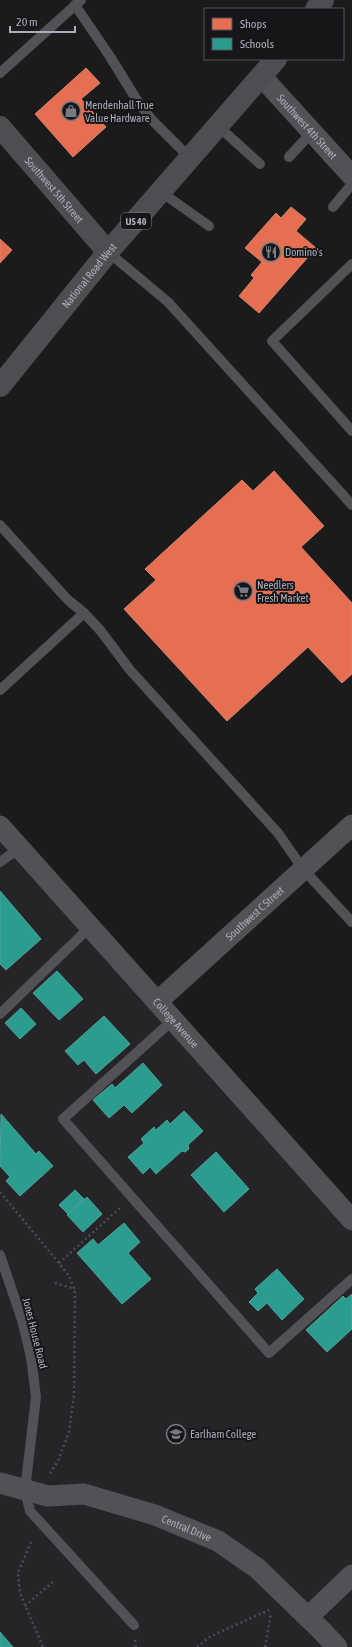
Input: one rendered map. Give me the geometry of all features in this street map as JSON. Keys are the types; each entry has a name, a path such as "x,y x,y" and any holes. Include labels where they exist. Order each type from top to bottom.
{"main road":[{"path":"317,8 323,0"},
{"name":"National Road West","path":"0,386 108,252 275,60"},
{"name":"Southwest 5th Street","path":"0,127 108,252"}],"street":[{"name":"Southwest 4th Street","path":"262,76 352,176"},
{"name":"Southwest C Street","path":"157,1002 352,825"},
{"name":"College Avenue","path":"0,826 91,926 352,1220"},
{"name":"Central Drive","path":"0,1483 48,1496 84,1494 155,1515 218,1540 257,1568 308,1616 336,1647"},
{"path":"308,1616 352,1575"}],"lane":[{"path":"0,73 78,3 138,102 152,120 190,158"},
{"path":"218,126 260,164"},
{"path":"289,157 312,132"},
{"path":"333,207 352,184"},
{"path":"161,192 209,226"},
{"path":"108,252 168,302 352,505"},
{"path":"352,264 272,341 352,431"},
{"path":"0,525 68,600 84,613 100,630 130,670 278,833 303,869 352,922"},
{"path":"0,690 84,613"},
{"path":"0,862 20,848"},
{"path":"0,1014 91,926"},
{"path":"173,1020 63,1119 269,1353 352,1279"},
{"name":"Jones House Road","path":"0,1255 3,1273 22,1320 31,1357 36,1397 25,1490"},
{"path":"25,1490 30,1511 134,1625"}],"path":[{"path":"0,1192 69,1276 75,1290 74,1395 69,1432 58,1461 49,1475"},
{"path":"59,1263 132,1197"},
{"path":"55,1283 75,1290"},
{"path":"31,1542 18,1573 20,1593 43,1647"},
{"path":"26,1606 54,1580"},
{"path":"197,1647 211,1636 272,1608 265,1647"}],"shaded area":[{"name":"Earlham College","path":"0,826 352,1220 352,1647 0,1647"}],"building: Shops":[{"path":"86,68 100,83 81,99 106,127 73,157 35,114"},
{"path":"291,207 306,219 296,231 316,248 259,313 239,296 254,278 251,275 262,262 245,248 276,213 281,218"},
{"path":"0,239 12,250 0,263"},
{"name":"Needlers Fresh Market","path":"274,471 324,526 301,547 352,603 352,674 342,683 308,647 227,721 124,609 156,580 145,569 242,480 253,491"}],"building: Schools":[{"path":"0,891 41,939 6,970 0,964"},
{"path":"57,971 83,999 59,1020 33,993"},
{"path":"21,1008 36,1024 20,1039 5,1023"},
{"path":"104,1016 130,1044 96,1074 84,1060 78,1065 65,1051"},
{"path":"143,1063 162,1085 132,1113 124,1105 109,1118 93,1100 112,1084 115,1088"},
{"path":"184,1111 203,1131 188,1145 189,1149 185,1152 182,1151 156,1174 150,1167 143,1174 128,1157 144,1143 141,1139 154,1127 156,1130 167,1120 170,1124"},
{"path":"1,1114 36,1154 39,1151 53,1166 20,1196 6,1181 10,1177 0,1166"},
{"path":"216,1152 249,1189 224,1212 191,1175"},
{"path":"75,1190 84,1199 68,1214 59,1205"},
{"path":"87,1197 102,1214 83,1232 67,1215"},
{"path":"124,1223 140,1242 128,1253 151,1279 122,1304 77,1253 93,1239 98,1245"},
{"path":"277,1269 304,1299 282,1320 267,1303 258,1311 249,1302 258,1293 255,1289"},
{"path":"352,1294 352,1329 327,1352 306,1330 343,1296 346,1299"},
{"path":"0,1632 13,1647 0,1647"}],"place":[{"name":"Mendenhall True Value Hardware","path":"71,111"},
{"name":"Domino's","path":"271,252"},
{"name":"Needlers Fresh Market","path":"243,591"},
{"name":"Earlham College","path":"176,1434"}]}
